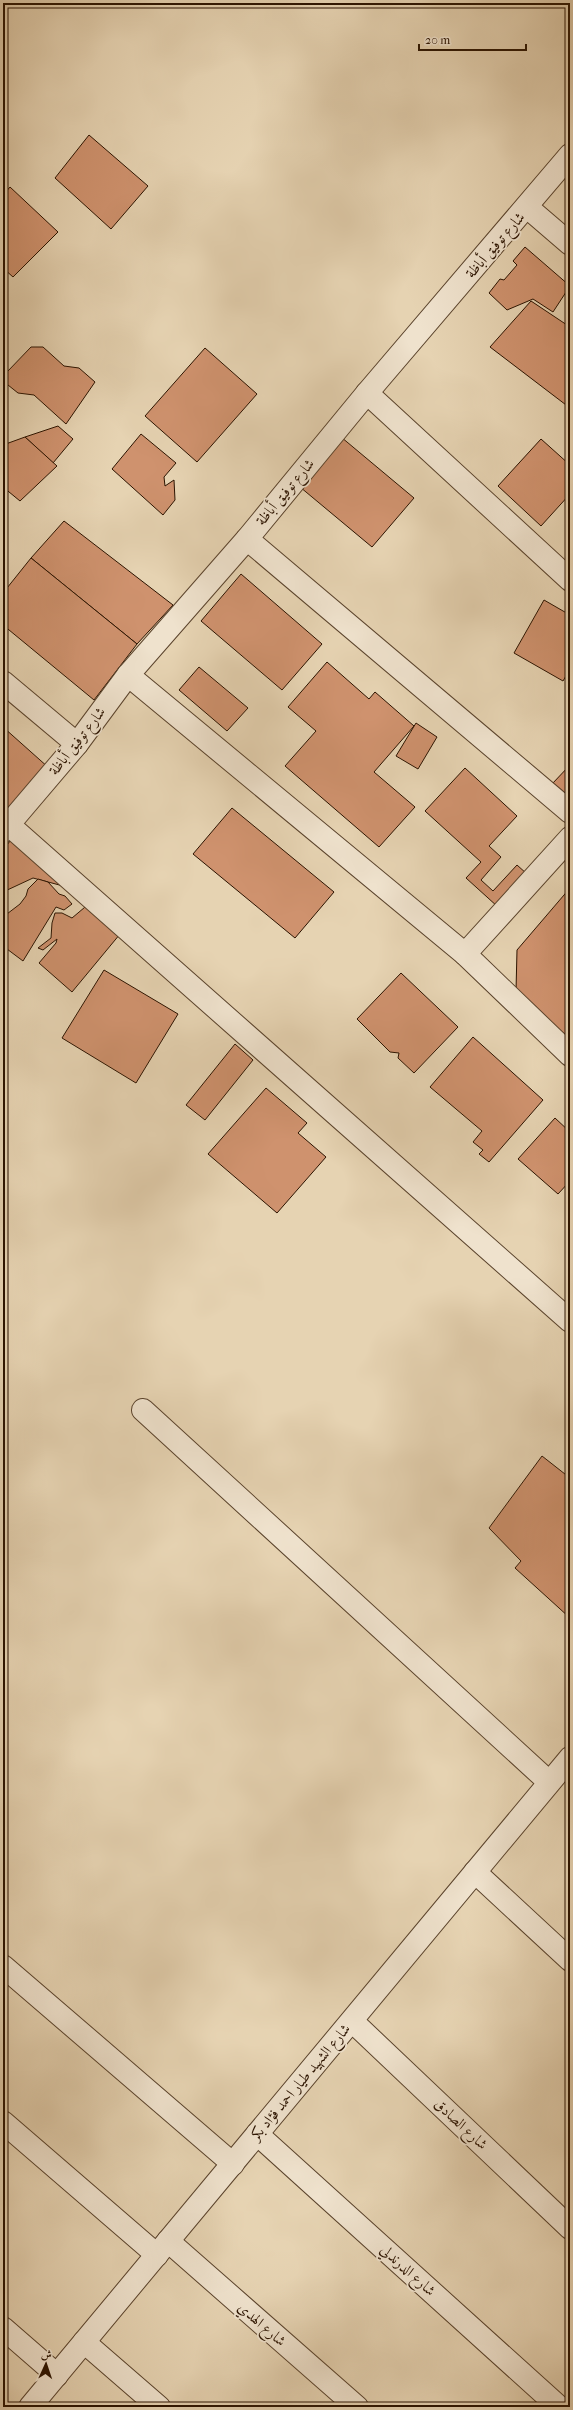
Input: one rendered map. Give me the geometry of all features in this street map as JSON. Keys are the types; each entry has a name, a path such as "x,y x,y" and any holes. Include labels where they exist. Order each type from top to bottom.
{"street":[{"name":"شارع توفيق أباظة","path":"6,828 77,744 128,675 247,539 367,393 570,155"},
{"path":"527,207 570,244"},
{"path":"367,393 570,580"},
{"path":"247,539 570,812"},
{"path":"128,675 465,954 570,1056"},
{"path":"3,682 77,744"},
{"path":"6,828 570,1321"},
{"path":"465,954 570,838"},
{"path":"143,1410 549,1782"},
{"name":"شارع الشهيد طيار احمد فؤاد بكر","path":"30,2407 570,1758"},
{"path":"475,1872 570,1960"},
{"path":"3,1966 233,2164"},
{"name":"شارع الصادق","path":"352,2021 570,2228"},
{"name":"شارع الهدي","path":"3,2122 162,2248 357,2407"},
{"name":"شارع الدرندلي","path":"257,2134 559,2407"},
{"path":"3,2328 57,2375"},
{"path":"84,2342 159,2407"}],"building":[{"path":"89,135 148,186 111,229 55,178"},
{"path":"10,187 58,232 13,277 3,268 3,195"},
{"path":"525,247 570,286 553,312 533,299 507,310 489,293 500,279 504,280 517,265 513,261"},
{"path":"531,301 570,327 570,408 490,347"},
{"path":"31,347 43,347 64,366 79,368 95,382 66,424 34,395 18,393 3,381 7,372"},
{"path":"205,348 257,394 197,462 145,416"},
{"path":"58,426 73,439 53,463 25,437"},
{"path":"141,434 176,463 164,477 165,486 174,480 175,500 163,515 112,469"},
{"path":"25,437 57,466 20,501 3,487 3,445"},
{"path":"341,437 414,498 372,547 300,487"},
{"path":"541,439 570,465 570,494 541,526 498,486"},
{"path":"64,521 173,605 137,644 31,558"},
{"path":"31,558 137,644 94,700 3,625 3,593"},
{"path":"241,574 322,644 282,690 201,621"},
{"path":"544,600 570,615 570,669 563,681 514,653"},
{"path":"327,662 369,699 375,692 414,726 374,772 415,807 379,847 285,766 316,731 288,707"},
{"path":"199,667 248,708 227,731 179,690"},
{"path":"416,723 437,737 418,769 396,756"},
{"path":"3,727 49,768 3,820"},
{"path":"570,765 570,801 552,784"},
{"path":"465,768 517,816 489,846 501,857 481,880 493,891 517,865 527,874 498,907 466,878 481,862 425,811"},
{"path":"232,808 334,892 295,938 193,854"},
{"path":"13,838 67,887 33,878 3,892 3,849"},
{"path":"38,879 48,882 59,894 65,896 72,904 64,910 56,907 23,961 3,946 3,917 20,904 26,896 28,889"},
{"path":"570,888 570,1039 516,991 517,950"},
{"path":"91,902 125,928 72,992 39,963 56,943 57,939 43,950 38,948 51,938 52,923 55,913 62,913 72,918"},
{"path":"104,970 178,1014 136,1083 62,1038"},
{"path":"401,973 458,1027 414,1073 398,1058 399,1053 390,1052 357,1019"},
{"path":"473,1037 543,1100 489,1162 479,1154 483,1150 473,1142 482,1131 430,1087"},
{"path":"235,1044 253,1060 205,1120 186,1105"},
{"path":"266,1088 307,1123 298,1133 326,1157 277,1213 208,1154"},
{"path":"555,1118 570,1132 570,1181 558,1194 518,1159"},
{"path":"542,1456 570,1478 570,1618 515,1568 521,1561 489,1528"}]}
